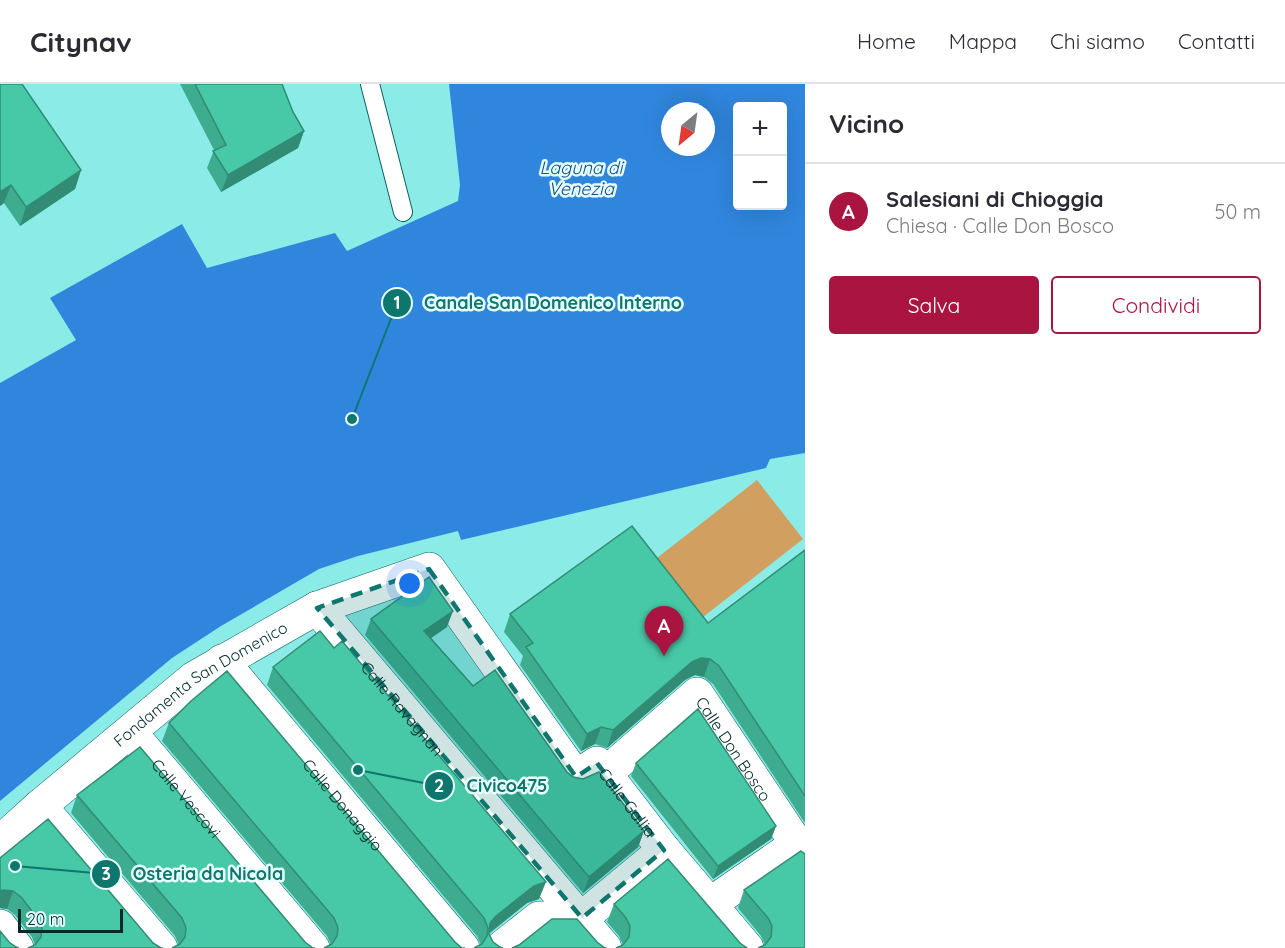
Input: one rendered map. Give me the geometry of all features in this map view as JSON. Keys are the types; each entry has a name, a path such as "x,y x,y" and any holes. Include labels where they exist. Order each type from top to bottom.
{"street":[{"name":"Fondamenta San Domenico","path":"0,842 194,678 318,608 429,569"},
{"name":"Calle Gallia","path":"429,569 576,777 597,763 664,850 747,948"},
{"name":"Calle Ravagnan","path":"318,608 605,948"},
{"name":"Calle Donaggio","path":"222,661 463,948"},
{"name":"Calle Don Bosco","path":"605,774 697,694 801,849 710,904"},
{"name":"Calle Vescovi","path":"130,732 312,948"},
{"path":"40,806 161,948"},
{"path":"501,948 539,918 582,918 664,850"},
{"path":"0,926 17,948"}],"lane":[{"path":"370,84 403,212"}],"highlighted area":[{"path":"429,569 576,777 597,763 664,850 582,918 317,608"}],"shaded area":[{"path":"757,480 803,539 694,624 648,565"}],"water":[{"name":"Laguna di Venezia","path":"449,84 805,84 805,453 770,459 766,468 461,540 458,531 358,556 319,569 221,626 172,658 0,801 0,383 76,340 50,298 182,224 207,268 335,233 347,251 458,201 460,185"}],"building":[{"path":"0,84 22,84 81,170 26,207 11,185 0,192"},
{"path":"195,84 282,84 293,112 304,131 228,175 213,151 226,145"},
{"path":"632,526 708,623 805,550 805,796 719,666 710,659 701,658 692,662 613,730 601,727 587,734 526,647 533,643 510,614"},
{"path":"429,577 453,611 424,631 473,686 495,670 567,772 573,777 583,779 599,772 644,831 589,877 371,619"},
{"path":"320,631 334,648 342,641 546,882 534,886 490,923 489,934 493,942 503,948 474,948 482,944 487,936 488,928 484,918 273,667"},
{"path":"227,671 462,948 324,948 332,944 337,936 338,928 334,918 169,723"},
{"path":"698,709 776,826 718,866 636,763"},
{"path":"140,747 305,942 313,948 172,948 180,944 185,937 186,928 182,918 77,795"},
{"path":"48,819 153,943 161,948 28,948 35,945 41,937 42,928 21,897 13,891 0,891 0,858"},
{"path":"801,851 805,854 805,948 758,948 765,945 771,937 772,926 744,890"},
{"path":"668,859 740,943 747,948 616,948 623,945 629,937 630,926 614,904"},
{"path":"552,919 577,919 605,948 512,948"},
{"path":"0,931 9,942 19,948 0,948"}],"place":[{"name":"Canale San Domenico Interno","path":"352,419"},
{"name":"Salesiani di Chioggia","path":"664,656"},
{"name":"Civico475","path":"358,770"},
{"name":"Osteria da Nicola","path":"15,866"}]}
